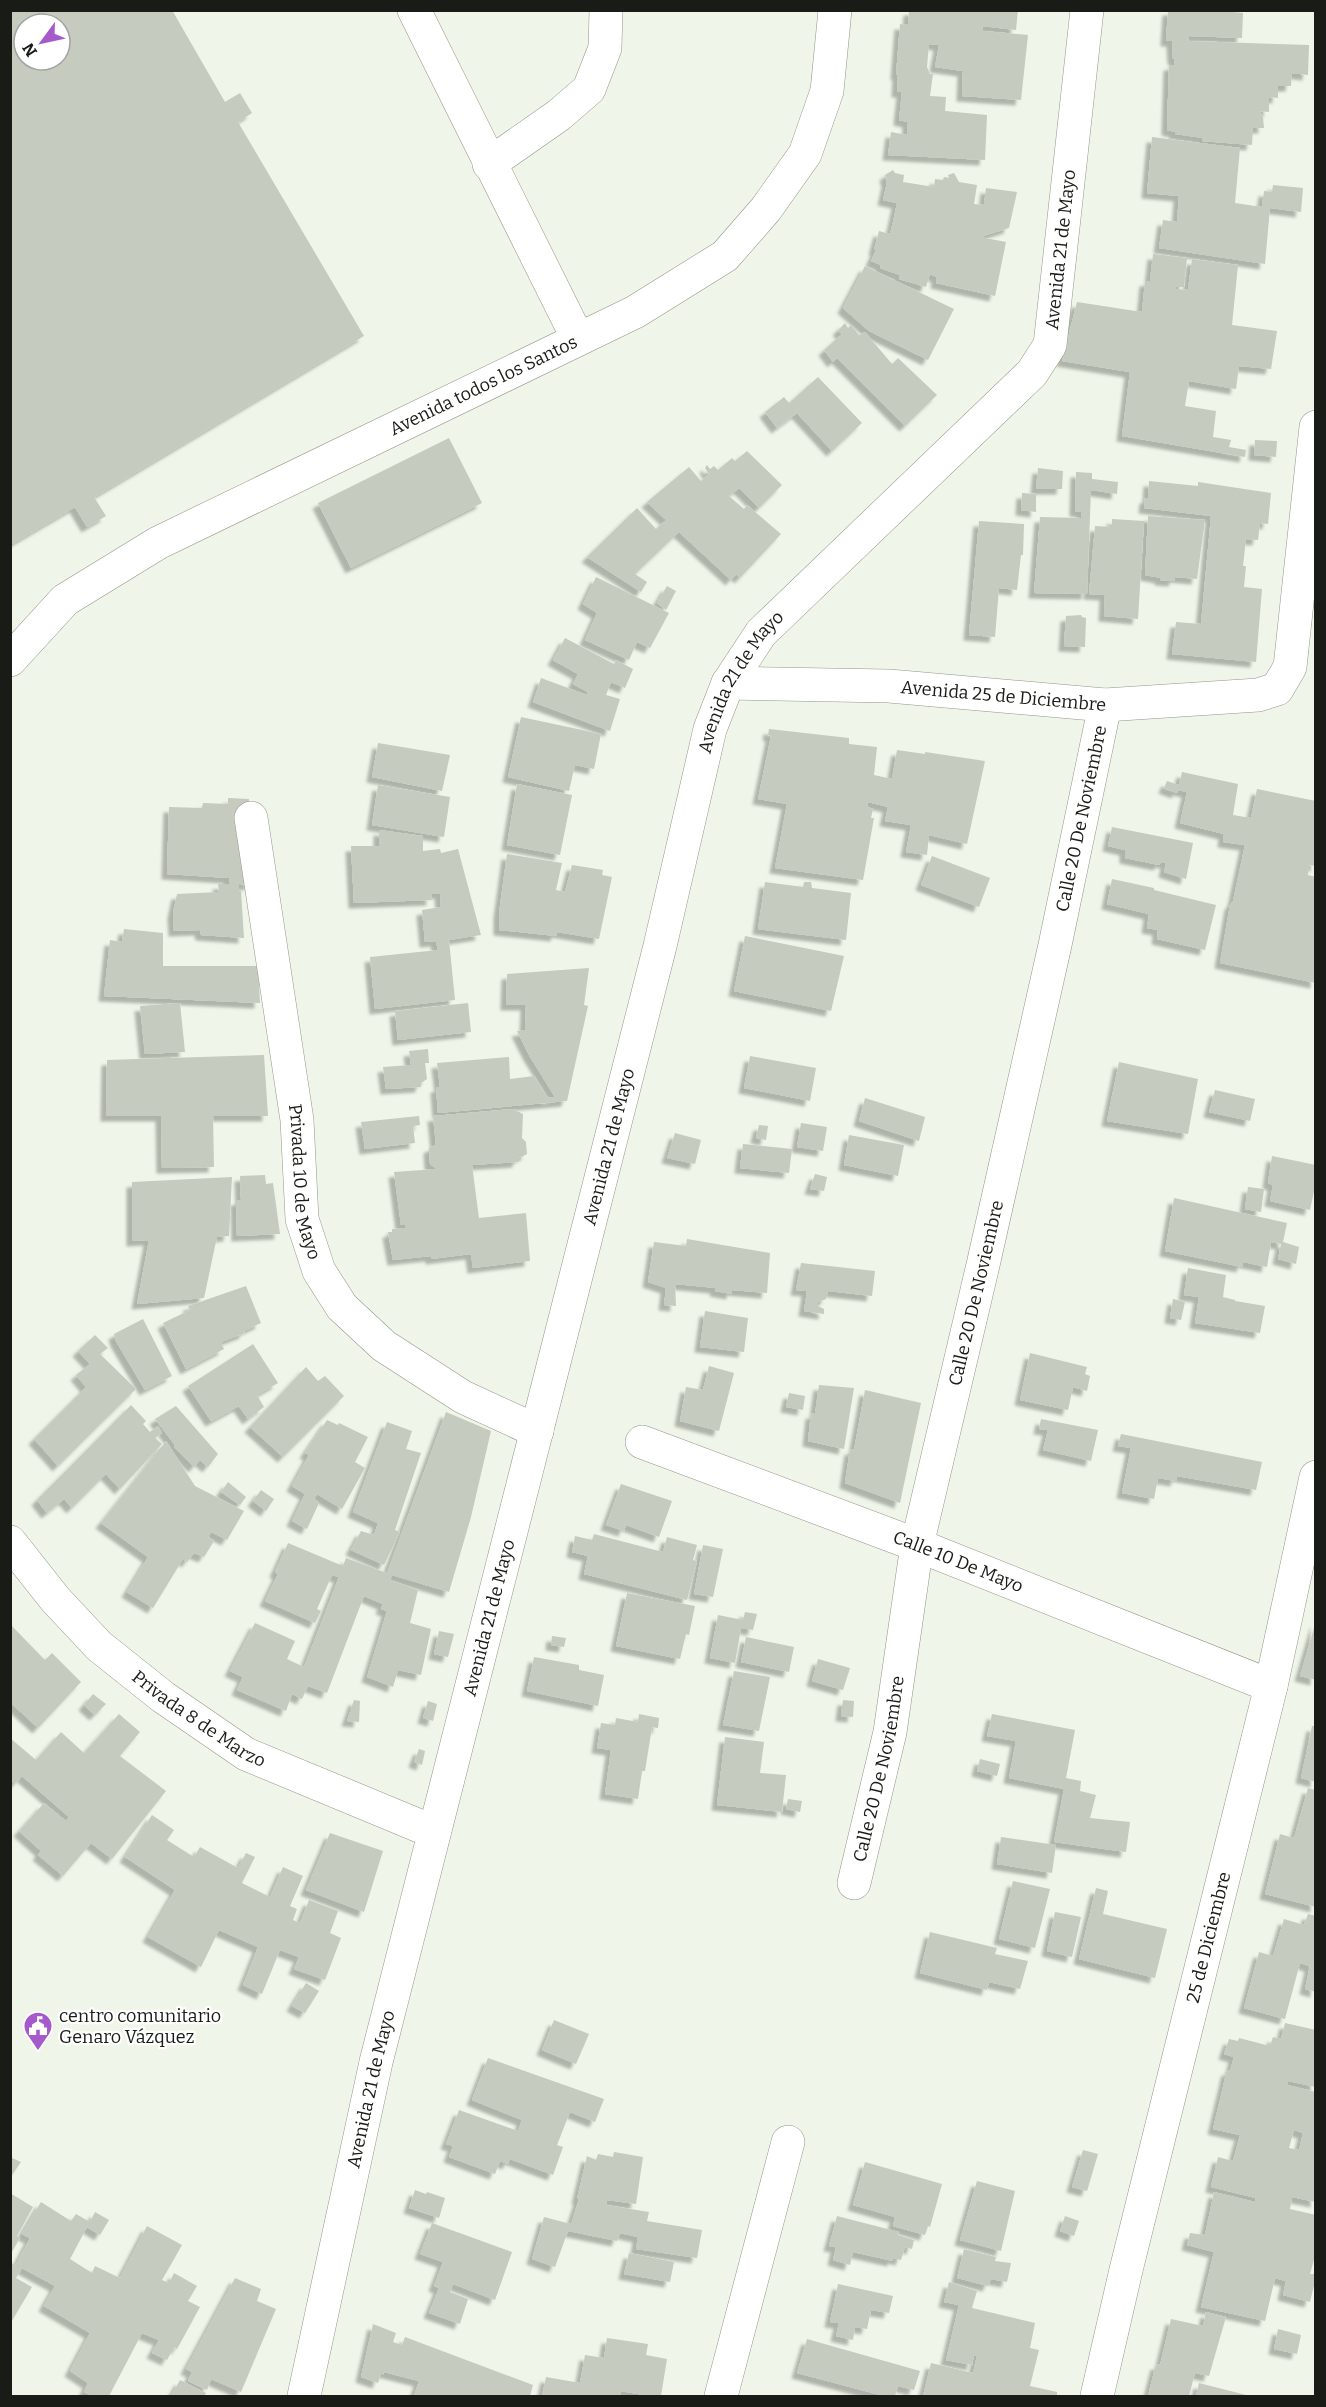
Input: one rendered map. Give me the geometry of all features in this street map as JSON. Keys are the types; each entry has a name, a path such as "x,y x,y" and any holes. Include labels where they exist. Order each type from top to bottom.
{"street":[{"path":"414,10 578,339"},
{"path":"489,164 559,115 589,89 605,48 606,10"},
{"name":"Avenida todos los Santos","path":"10,660 65,600 158,543 635,312 725,256 766,209 805,154 827,91 835,10"},
{"name":"Avenida 21 de Mayo","path":"304,2397 376,2062 660,946 710,729 728,683 761,633 1032,373 1050,345 1087,10"},
{"name":"Avenida 25 de Diciembre","path":"728,683 889,686 1104,705 1258,695 1277,688 1290,667 1316,427"},
{"name":"Calle 20 De Noviembre","path":"854,1883 890,1732 917,1545 981,1276 1050,968 1104,705"},
{"name":"Privada 10 de Mayo","path":"251,818 297,1120 302,1219 319,1271 342,1307 384,1346 463,1396 537,1431"},
{"name":"Calle 10 De Mayo","path":"642,1442 917,1545 1271,1686"},
{"name":"25 de Diciembre","path":"1097,2397 1126,2270 1271,1686 1316,1477"},
{"name":"Privada 8 de Marzo","path":"10,1542 55,1599 99,1647 172,1704 246,1754 434,1832"},
{"path":"721,2397 788,2142"}],"building":[{"path":"10,10 172,10 225,102 240,93 252,113 238,122 364,336 94,497 106,516 87,527 75,507 10,545"},
{"path":"909,10 1018,10 1016,30 982,26 983,31 1028,35 1021,100 962,96 963,71 935,67 939,45 929,44 927,67 930,74 933,74 930,96 946,97 945,111 987,115 985,160 888,155 891,132 907,135 908,122 899,120 902,92 897,92 898,74 896,75 900,24 908,25"},
{"path":"1168,10 1243,13 1242,38 1189,36 1188,41 1309,45 1308,75 1292,73 1291,86 1278,86 1278,98 1269,97 1269,112 1259,111 1263,117 1264,128 1253,128 1252,145 1202,141 1203,138 1175,134 1167,130 1169,65 1174,65 1175,59 1173,59 1172,41 1166,41"},
{"path":"1152,137 1240,148 1235,203 1262,207 1264,191 1272,192 1273,185 1303,188 1301,212 1270,208 1265,264 1159,248 1163,220 1177,222 1179,196 1147,193"},
{"path":"893,170 895,173 904,175 903,182 934,187 935,179 943,180 944,177 949,178 948,175 954,173 959,182 977,185 974,204 984,205 986,188 1017,192 1009,228 980,237 1006,242 995,296 936,283 937,277 930,274 926,287 899,279 900,275 880,268 881,265 871,261 876,250 874,250 879,231 890,234 893,222 897,203 883,200 887,182 885,175"},
{"path":"1153,254 1187,258 1184,287 1176,287 1176,289 1188,290 1192,259 1238,265 1232,325 1277,331 1271,369 1239,366 1236,389 1189,381 1185,406 1216,411 1213,437 1231,440 1229,447 1246,450 1245,457 1122,436 1130,372 1062,361 1077,302 1142,312 1145,281 1150,281"},
{"path":"865,266 954,309 928,360 869,331 843,308"},
{"path":"845,323 848,328 851,325 859,335 865,332 892,364 898,358 937,395 905,426 837,358 833,362 824,350 842,334 838,330"},
{"path":"818,377 862,423 832,451 797,413 777,428 765,412 784,397 789,403"},
{"path":"449,438 482,503 351,568 318,503"},
{"path":"1255,440 1277,441 1276,457 1254,455"},
{"path":"747,451 782,485 759,508 739,488 729,496 744,509 747,505 781,534 740,578 736,574 731,580 679,532 635,574 647,582 641,592 587,557 637,508 656,529 666,520 647,502 689,467 701,481 709,474 705,468 707,465 710,469 714,466 718,470 732,458 735,461"},
{"path":"1038,468 1063,471 1062,489 1036,489"},
{"path":"1076,472 1092,473 1092,479 1118,482 1117,494 1091,490 1087,594 1034,593 1040,517 1081,518 1082,512 1075,511"},
{"path":"1149,481 1198,486 1198,482 1271,493 1268,524 1260,523 1258,540 1246,539 1243,566 1246,566 1244,587 1262,589 1256,662 1172,654 1176,622 1201,624 1211,516 1144,508 1145,498 1148,498"},
{"path":"1022,493 1036,494 1036,512 1021,510"},
{"path":"1148,516 1205,520 1197,579 1175,577 1174,581 1160,580 1161,578 1145,575"},
{"path":"1112,519 1144,521 1138,619 1104,616 1105,595 1089,594 1095,526 1112,527"},
{"path":"979,521 1024,524 1023,555 1021,555 1017,590 999,588 995,637 969,635"},
{"path":"596,577 669,613 650,648 637,642 629,660 585,640 597,613 583,604"},
{"path":"667,586 676,591 666,610 657,603"},
{"path":"1081,615 1086,618 1085,647 1064,646 1066,616"},
{"path":"565,638 614,664 616,660 633,669 625,688 611,682 606,695 620,699 610,731 533,702 541,678 587,695 588,692 573,684 578,674 553,660"},
{"path":"521,717 601,734 594,769 575,765 569,791 508,777"},
{"path":"769,729 849,738 849,744 877,747 874,775 892,779 897,750 985,761 967,844 929,835 927,855 906,852 911,825 885,821 888,807 868,802 867,807 873,809 871,818 874,818 863,880 775,868 787,804 758,799 771,736 768,735"},
{"path":"378,743 450,755 442,791 372,777"},
{"path":"1182,772 1238,784 1233,815 1251,818 1257,789 1316,801 1316,866 1309,865 1308,875 1316,877 1316,983 1220,963 1230,905 1233,901 1245,845 1223,842 1224,834 1180,823 1187,792 1178,790 1177,793 1164,788 1167,781 1179,785"},
{"path":"517,784 572,795 560,855 507,845"},
{"path":"378,785 450,797 444,837 372,825"},
{"path":"228,798 249,799 250,885 239,884 244,938 201,935 200,930 174,931 173,913 177,894 219,892 218,884 230,884 229,878 167,874 169,807 202,808 203,803 228,804"},
{"path":"1112,827 1193,843 1186,879 1164,872 1166,863 1161,862 1159,865 1125,858 1125,850 1108,846"},
{"path":"379,830 423,836 423,851 440,849 441,853 458,849 481,935 449,940 455,1000 375,1009 370,957 438,950 436,941 425,942 422,910 441,907 440,893 431,894 432,900 354,903 351,846 379,846"},
{"path":"507,854 562,863 556,890 565,892 572,865 603,870 602,875 612,877 599,939 557,932 556,936 499,930"},
{"path":"932,856 990,878 979,907 921,885"},
{"path":"1112,879 1216,905 1205,950 1157,939 1158,930 1147,928 1149,914 1107,904"},
{"path":"765,882 803,887 804,882 811,882 812,888 851,893 846,940 758,929"},
{"path":"124,929 163,933 163,966 258,966 260,1003 104,996 110,940 122,942"},
{"path":"745,936 844,956 831,1011 734,991"},
{"path":"589,968 584,1005 588,1006 567,1101 438,1113 436,1087 440,1087 437,1063 509,1057 510,1079 534,1076 548,1098 555,1097 517,1031 525,1030 526,1005 506,1005 507,974"},
{"path":"180,1003 185,1052 145,1054 140,1006"},
{"path":"468,1003 471,1032 398,1040 395,1011"},
{"path":"428,1049 429,1063 425,1063 427,1079 421,1083 421,1087 386,1089 383,1067 411,1065 409,1051"},
{"path":"264,1055 268,1116 213,1116 214,1167 162,1168 161,1116 106,1116 107,1060"},
{"path":"750,1056 816,1068 810,1101 744,1088"},
{"path":"1119,1062 1198,1079 1188,1134 1107,1121"},
{"path":"1215,1090 1255,1099 1250,1121 1209,1112"},
{"path":"865,1098 925,1117 919,1141 859,1121"},
{"path":"513,1109 523,1114 522,1138 526,1142 527,1154 518,1159 518,1162 472,1165 479,1218 526,1213 530,1261 473,1268 471,1254 431,1259 431,1256 393,1260 388,1232 392,1232 392,1229 405,1228 405,1225 401,1225 394,1172 437,1169 430,1164 429,1148 436,1145 433,1116"},
{"path":"419,1116 420,1125 413,1126 415,1143 365,1149 361,1122"},
{"path":"801,1123 827,1127 823,1151 797,1147"},
{"path":"759,1125 768,1126 766,1140 756,1138"},
{"path":"675,1133 701,1140 695,1164 667,1158"},
{"path":"849,1135 904,1145 898,1176 844,1165"},
{"path":"743,1144 792,1149 789,1173 740,1168"},
{"path":"1272,1156 1316,1165 1316,1182 1310,1210 1270,1201 1273,1185 1268,1183"},
{"path":"815,1174 827,1177 824,1191 810,1189"},
{"path":"265,1175 266,1184 273,1183 280,1234 237,1236 236,1200 241,1200 240,1176"},
{"path":"232,1177 229,1236 217,1237 204,1298 137,1304 149,1240 132,1241 132,1182"},
{"path":"1248,1187 1264,1189 1261,1212 1245,1209"},
{"path":"1174,1198 1287,1223 1283,1242 1299,1247 1296,1264 1278,1259 1281,1244 1271,1242 1267,1267 1243,1262 1242,1267 1165,1251"},
{"path":"687,1239 770,1253 767,1293 732,1290 732,1294 715,1291 716,1288 675,1284 676,1306 664,1305 666,1288 648,1282 654,1242 686,1246"},
{"path":"801,1263 875,1271 872,1296 828,1291 826,1299 818,1302 818,1306 824,1309 824,1314 804,1311 807,1291 796,1290"},
{"path":"1188,1268 1226,1275 1223,1297 1265,1306 1260,1333 1195,1323 1199,1297 1184,1295"},
{"path":"246,1286 261,1323 244,1331 245,1333 221,1342 224,1349 186,1369 163,1323 190,1310 188,1306"},
{"path":"1173,1299 1185,1302 1181,1320 1170,1318"},
{"path":"705,1311 748,1318 744,1352 700,1347"},
{"path":"143,1319 172,1376 145,1390 114,1334"},
{"path":"95,1335 108,1348 100,1354 136,1389 58,1466 34,1439 86,1387 76,1375 90,1364 78,1351"},
{"path":"253,1344 278,1383 257,1395 264,1407 248,1419 239,1406 211,1421 188,1386"},
{"path":"1030,1353 1087,1367 1085,1374 1090,1376 1087,1391 1073,1387 1068,1410 1020,1400"},
{"path":"709,1366 734,1373 719,1431 680,1421 686,1387 703,1390"},
{"path":"306,1367 318,1381 325,1376 344,1396 283,1457 250,1427"},
{"path":"819,1385 854,1388 844,1449 808,1441 811,1413 815,1414"},
{"path":"865,1390 921,1403 900,1503 845,1483 850,1449 854,1450"},
{"path":"789,1393 805,1396 803,1410 786,1407"},
{"path":"131,1405 146,1421 143,1424 150,1432 158,1426 162,1433 155,1438 162,1444 120,1489 106,1474 72,1508 64,1499 47,1513 37,1500"},
{"path":"176,1406 218,1454 208,1467 200,1460 194,1467 174,1447 175,1445 155,1419"},
{"path":"446,1412 491,1431 471,1517 449,1592 392,1575 390,1580 418,1590 410,1623 431,1629 421,1675 398,1670 393,1687 367,1677 387,1611 381,1609 383,1604 364,1596 327,1693 308,1686 302,1699 292,1694 286,1711 237,1690 243,1677 230,1671 255,1623 295,1641 287,1659 304,1667 339,1577 332,1575 317,1609 321,1611 315,1623 265,1601 278,1574 275,1572 288,1543 343,1566 346,1558 387,1573"},
{"path":"1041,1419 1098,1430 1091,1461 1043,1450 1048,1430 1039,1429"},
{"path":"327,1420 338,1425 339,1423 368,1437 355,1462 365,1468 342,1509 317,1494 314,1499 319,1503 307,1529 292,1521 305,1494 292,1486 309,1455 305,1453"},
{"path":"387,1422 412,1431 406,1449 421,1453 395,1530 400,1532 384,1565 351,1550 361,1531 374,1535 378,1523 353,1512"},
{"path":"1121,1434 1262,1462 1256,1490 1177,1476 1176,1481 1158,1478 1154,1499 1122,1493 1131,1448 1118,1446"},
{"path":"166,1441 195,1486 244,1511 227,1540 211,1532 208,1537 214,1541 204,1557 194,1553 187,1562 183,1559 153,1608 127,1592 148,1557 101,1523"},
{"path":"228,1482 246,1497 240,1505 221,1492"},
{"path":"621,1484 672,1501 659,1537 626,1525 624,1531 606,1525"},
{"path":"261,1490 274,1499 266,1511 253,1501"},
{"path":"594,1534 663,1552 667,1537 697,1545 693,1560 697,1561 687,1600 584,1574 588,1556 572,1552 575,1536 592,1540"},
{"path":"703,1545 723,1549 713,1597 694,1594"},
{"path":"627,1593 695,1606 689,1635 686,1634 680,1659 616,1646"},
{"path":"745,1612 757,1614 753,1630 741,1628 735,1663 710,1658 718,1615 743,1620"},
{"path":"1316,1621 1316,1680 1300,1676"},
{"path":"10,1624 45,1660 52,1653 81,1682 38,1728 10,1702"},
{"path":"439,1631 454,1634 448,1657 434,1654"},
{"path":"552,1636 566,1638 564,1647 551,1645"},
{"path":"746,1637 794,1647 789,1672 741,1662"},
{"path":"534,1657 579,1665 579,1670 604,1675 598,1706 527,1691"},
{"path":"818,1659 850,1668 843,1690 812,1681"},
{"path":"734,1671 770,1677 759,1731 723,1725"},
{"path":"93,1694 106,1704 95,1715 84,1705"},
{"path":"354,1700 360,1701 359,1722 347,1721"},
{"path":"843,1700 854,1701 853,1717 841,1716"},
{"path":"428,1701 437,1704 433,1721 423,1718"},
{"path":"119,1714 140,1732 120,1756 166,1791 112,1859 91,1843 63,1876 38,1855 41,1851 19,1831 44,1803 66,1821 69,1817 22,1776 15,1784 10,1779 10,1738 36,1760 61,1732 84,1753"},
{"path":"639,1714 659,1718 658,1728 652,1727 638,1799 605,1794 611,1750 597,1748 601,1723 615,1725 616,1718 638,1722"},
{"path":"992,1714 1075,1730 1066,1778 1081,1781 1080,1791 1096,1795 1090,1818 1130,1822 1126,1852 1054,1842 1064,1789 1009,1778 1016,1741 987,1736"},
{"path":"1312,1726 1316,1726 1316,1782 1301,1778"},
{"path":"725,1737 764,1742 760,1773 786,1775 782,1812 717,1805"},
{"path":"419,1749 425,1751 422,1765 414,1762"},
{"path":"980,1759 1000,1764 997,1776 977,1771"},
{"path":"1308,1788 1316,1790 1316,1907 1265,1894 1280,1834 1294,1838"},
{"path":"788,1799 802,1801 800,1812 786,1809"},
{"path":"152,1815 174,1830 167,1840 194,1857 200,1847 238,1868 246,1853 255,1857 242,1883 270,1897 283,1867 303,1876 290,1906 297,1909 293,1920 300,1923 309,1900 338,1911 330,1933 341,1938 325,1980 294,1969 299,1957 280,1950 262,1994 243,1985 258,1947 219,1930 201,1967 148,1937 175,1890 125,1857"},
{"path":"330,1833 383,1851 364,1912 306,1890"},
{"path":"1001,1837 1056,1845 1052,1873 997,1864"},
{"path":"1013,1881 1050,1889 1035,1948 999,1939"},
{"path":"1096,1888 1108,1891 1103,1914 1167,1929 1155,1978 1079,1959"},
{"path":"1055,1912 1081,1917 1072,1957 1047,1951"},
{"path":"1308,1914 1316,1916 1316,1992 1305,1989 1310,1966 1300,1963 1285,2019 1244,2008 1259,1952 1273,1956 1284,1919 1304,1925"},
{"path":"930,1932 997,1948 995,1954 1028,1961 1020,1989 989,1982 987,1990 920,1973"},
{"path":"306,1983 319,1991 305,2013 292,2006"},
{"path":"554,2020 589,2034 576,2064 542,2050"},
{"path":"1285,2023 1316,2030 1316,2087 1288,2081 1287,2085 1316,2092 1316,2202 1292,2197 1290,2209 1316,2215 1316,2253 1310,2274 1316,2274 1316,2277 1310,2302 1283,2295 1286,2281 1275,2278 1265,2321 1201,2307 1214,2252 1187,2245 1190,2233 1205,2235 1214,2192 1255,2202 1256,2198 1211,2187 1218,2157 1233,2161 1240,2135 1213,2129 1227,2070 1230,2071 1234,2057 1224,2054 1229,2039 1238,2041 1239,2038 1270,2046 1273,2037 1281,2039","holes":["1294,2130 1303,2133 1299,2150 1289,2148"]},
{"path":"488,2058 604,2099 595,2122 570,2112 557,2145 563,2147 553,2175 510,2159 508,2164 500,2161 495,2174 449,2157 453,2146 446,2144 459,2110 518,2131 522,2120 472,2100"},
{"path":"1083,2150 1098,2154 1087,2191 1072,2187"},
{"path":"614,2152 643,2157 636,2204 607,2200 606,2205 649,2212 647,2221 702,2230 697,2258 636,2249 638,2237 620,2233 617,2241 568,2231 555,2267 532,2259 544,2217 571,2224 579,2199 577,2199 587,2156 596,2160 598,2154 613,2157"},
{"path":"10,2157 21,2162 10,2178"},
{"path":"865,2162 942,2184 930,2227 928,2226 925,2235 893,2226 895,2217 853,2205"},
{"path":"977,2181 1015,2191 1001,2251 960,2240"},
{"path":"415,2190 445,2198 439,2218 409,2208"},
{"path":"10,2193 33,2207 17,2236 20,2238 10,2255"},
{"path":"41,2202 71,2221 76,2214 90,2222 95,2212 109,2220 100,2235 87,2227 70,2259 92,2273 95,2266 120,2278 147,2226 182,2245 162,2280 169,2283 174,2273 197,2286 188,2301 200,2307 177,2349 174,2347 167,2360 152,2353 159,2340 142,2333 109,2396 93,2396 84,2392 88,2383 70,2371 90,2333 44,2306 55,2286 22,2268 16,2278 32,2287 10,2324 10,2262 16,2265 30,2238 22,2234"},
{"path":"837,2216 899,2232 898,2235 914,2240 912,2249 905,2247 901,2260 893,2258 893,2261 853,2252 850,2265 833,2260 836,2247 829,2246"},
{"path":"1065,2216 1079,2221 1074,2236 1060,2231"},
{"path":"432,2223 512,2252 495,2300 453,2284 450,2292 468,2299 460,2324 429,2313 439,2288 434,2286 443,2262 420,2254"},
{"path":"964,2249 996,2257 995,2261 1011,2263 1007,2282 991,2279 988,2286 957,2278"},
{"path":"629,2253 674,2262 670,2282 624,2274"},
{"path":"235,2278 261,2289 257,2301 276,2309 241,2392 211,2379 207,2390 188,2381 192,2372 186,2369"},
{"path":"949,2282 977,2291 972,2308 1035,2323 1030,2348 1039,2350 1030,2386 1057,2392 1057,2396 923,2396 931,2363 973,2373 977,2356 974,2355 972,2365 946,2360 959,2305 944,2302"},
{"path":"838,2284 893,2296 889,2313 871,2310 867,2329 855,2327 853,2340 836,2336 839,2323 830,2322"},
{"path":"1206,2312 1226,2317 1209,2376 1195,2373 1189,2396 1148,2396 1156,2364 1160,2365 1171,2319 1203,2326"},
{"path":"373,2324 396,2333 393,2342 402,2345 405,2337 533,2385 530,2396 414,2396 419,2381 384,2372 384,2375 381,2373 378,2383 361,2377"},
{"path":"1278,2329 1301,2335 1297,2354 1274,2349"},
{"path":"607,2338 648,2344 646,2355 667,2359 661,2396 621,2391 620,2396 542,2396 546,2377 580,2383 585,2355 604,2358"},
{"path":"807,2339 920,2371 914,2390 898,2386 895,2396 884,2396 797,2373"},
{"path":"180,2380 206,2393 204,2396 171,2396"},
{"path":"1199,2383 1250,2396 1196,2396"}],"place":[{"name":"centro comunitario Genaro Vázquez","path":"38,2052"}]}
